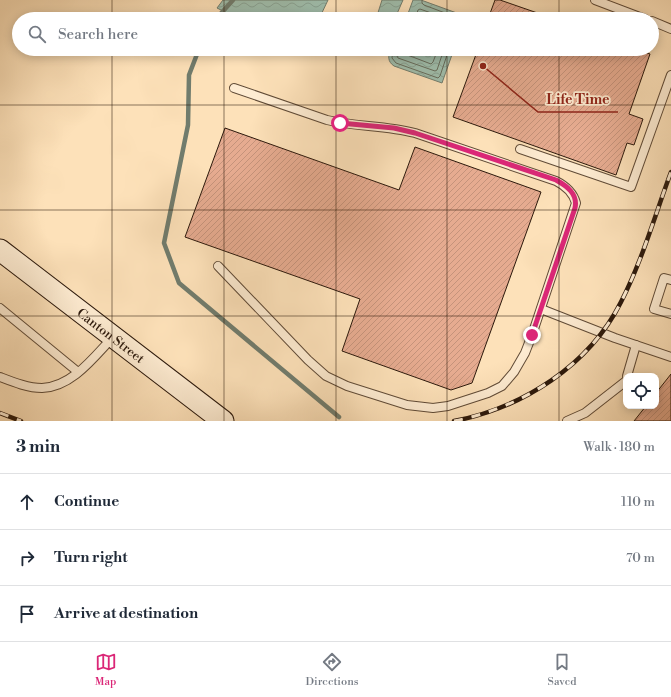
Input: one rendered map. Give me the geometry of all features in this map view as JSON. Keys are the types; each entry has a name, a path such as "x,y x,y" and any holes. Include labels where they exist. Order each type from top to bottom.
{"main road":[{"name":"Canton Street","path":"0,250 222,420"}],"lane":[{"path":"601,1 628,12"},
{"path":"659,25 671,29"},
{"path":"520,149 631,187 671,74"},
{"path":"218,266 308,360 326,376 347,386 407,405 433,408 448,406 488,393 502,386 514,372 525,353 576,203 574,197 564,185 556,180 415,133 394,128 340,123 327,120 234,88"},
{"path":"671,280 664,278 654,309 671,314"},
{"path":"0,308 78,372"},
{"path":"541,309 671,357"},
{"path":"0,374 3,379 33,387 49,387 62,382 85,367 113,337"},
{"path":"628,373 636,345"},
{"path":"567,421 585,413 623,383"}],"water":[{"path":"223,0 328,0 322,12 225,12 217,8"},
{"path":"382,0 403,0 398,12 378,12"},
{"path":"413,0 421,0 454,12 409,12"},
{"path":"452,56 442,83 394,66 389,61 389,57"}],"building":[{"path":"495,0 500,0 535,12 491,12"},
{"path":"475,56 649,56 629,114 643,119 634,145 627,143 616,175 453,117"},
{"path":"225,128 399,190 415,147 541,192 472,383 451,390 342,351 360,299 185,237"},
{"path":"671,374 671,421 634,421 644,409 659,409 659,389"}],"waterway":[{"path":"222,12 233,0"},
{"path":"196,56 189,75 188,125 164,243 179,283 339,417"}],"railway":[{"path":"454,421 479,415 528,395 551,381 591,346 607,325 629,286 671,172"},
{"path":"0,413 21,421"}],"place":[{"name":"Life Time","path":"483,66"}],"route":[{"path":"340,123 405,130 556,180 571,192 576,203 575,208 532,335"}]}
